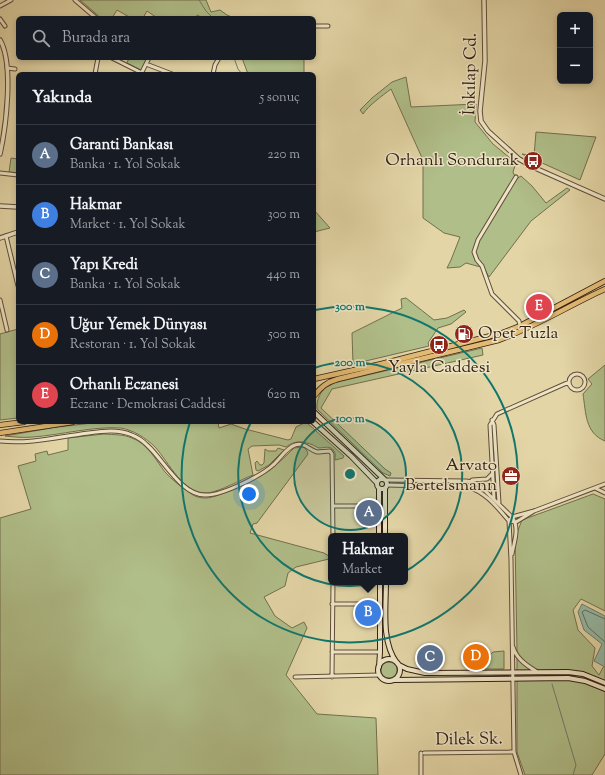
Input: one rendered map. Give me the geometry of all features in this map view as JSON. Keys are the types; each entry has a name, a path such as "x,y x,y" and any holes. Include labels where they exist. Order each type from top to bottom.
{"main road":[{"path":"316,379 475,341 502,333 520,326 605,281"},
{"path":"316,394 324,385 338,379 500,340 520,332 605,289"},
{"path":"316,414 385,480 385,533"},
{"path":"0,425 16,423"},
{"path":"0,433 60,424"},
{"path":"315,424 351,456 377,483 379,488 380,533"},
{"path":"351,456 355,452"},
{"path":"377,483 380,479 385,480"},
{"path":"379,488 386,487"},
{"path":"380,585 379,675 387,681 568,678 585,681 605,689"},
{"path":"386,585 386,637 390,652 398,664 400,672 394,680"},
{"path":"379,667 380,664 386,660 392,660 412,670 425,673 576,673 605,683"}],"street":[{"path":"0,6 11,0"},
{"path":"75,0 94,16"},
{"name":"İnkılap Cd.","path":"484,0 485,61 480,111 481,121 488,131 519,159 535,168 605,199"},
{"path":"0,19 5,26"},
{"path":"316,26 328,26"},
{"path":"0,40 2,43 8,76 6,110 0,154"},
{"path":"95,72 98,60"},
{"path":"116,60 139,72"},
{"path":"142,72 147,60"},
{"path":"213,72 215,65 219,60"},
{"path":"146,64 167,72"},
{"path":"7,68 15,69"},
{"path":"0,173 16,175"},
{"path":"516,177 478,240 474,252 477,260 482,266 492,294 519,321 520,326"},
{"path":"0,206 16,207"},
{"path":"0,238 16,233"},
{"path":"6,236 16,278"},
{"path":"0,300 7,330"},
{"path":"496,506 492,474 490,425 492,420 497,414 569,382 573,375 578,374 584,378 585,383 583,388 578,390 572,389 569,382"},
{"path":"492,420 494,425 499,503 496,506"},
{"path":"0,441 32,441 107,431 131,434 147,444 172,476 180,483 194,493 205,495 229,489 254,478 267,470 294,445 305,445 317,452 330,451 332,454 333,533"},
{"path":"385,480 484,480 492,474"},
{"path":"466,481 479,485 499,503 516,522 511,560"},
{"path":"509,521 512,517 534,511 605,484"},
{"path":"386,487 467,487 477,490 496,506 509,521 514,752 521,775"},
{"path":"595,488 605,493"},
{"path":"333,506 379,506"},
{"path":"509,521 516,522 534,511"},
{"path":"332,585 332,676"},
{"path":"332,604 380,604"},
{"path":"512,641 514,651 520,659 533,670 540,673"},
{"path":"332,652 380,652"},
{"path":"295,677 379,675"},
{"name":"Dilek Sk.","path":"421,775 423,753 514,752"}],"shaded area":[{"path":"80,0 206,0 211,12 220,10 229,16 154,16 147,11 144,16 128,16 117,10 113,16 99,16"},
{"path":"128,60 146,60 141,70 127,63"},
{"path":"243,60 304,60 304,72 247,72"},
{"path":"406,77 411,107 476,104 475,122 493,144 516,163 513,172 516,179 521,176 532,186 546,203 567,188 570,190 531,221 489,277 484,268 466,263 460,267 447,268 460,237 444,233 423,218 423,160 391,89 372,104 363,114 360,110 392,82"},
{"path":"536,132 596,137 580,180 522,154 534,156"},
{"path":"11,158 16,159 16,173 9,172"},
{"path":"316,212 330,228 316,232"},
{"path":"406,298 434,320 447,318 464,310 466,312 451,324 438,328 428,343 429,346 353,364 352,333 402,308 401,299"},
{"path":"16,330 16,418 0,420 0,334"},
{"path":"482,348 483,355 332,389 321,408 391,473 390,476 383,473 317,409 317,402 320,395 329,384"},
{"path":"605,365 605,441 598,437 590,428 586,415 583,394 592,384 588,379"},
{"path":"83,424 218,424 219,428 231,424 288,440 291,439 296,427 302,424 308,424 344,456 343,458 335,460 335,453 333,449 327,447 319,448 302,442 296,442 286,447 279,445 252,446 248,449 253,475 225,488 208,493 191,489 177,476 155,447 139,435 126,429 100,428 43,436 5,436"},
{"path":"104,434 132,438 147,448 172,479 193,495 202,498 215,496 257,478 273,467 294,448 304,447 308,454 257,523 253,524 250,533 324,553 328,555 328,559 296,567 288,573 285,586 264,597 275,616 292,628 304,622 307,628 286,675 317,714 376,718 378,775 0,775 0,518 31,509 18,466 36,461 35,454 47,451 48,455 68,450 68,438"},
{"path":"278,448 284,450 269,465 258,471 256,470 255,463 257,461 260,465 264,463 265,449 268,451 276,451"},
{"path":"593,494 605,499 605,611 581,599 573,610 578,630 595,648 592,666 599,675 605,664 605,754 592,775 525,775 517,752 515,538 522,520"},
{"path":"504,651 504,669 469,669 480,664 493,652"},
{"path":"389,662 395,664 397,670 395,676 389,678 383,676 381,670 383,664"}],"water":[{"path":"582,604 605,616 605,667 594,661 602,644 584,630 578,612"}],"waterway":[{"path":"199,0 211,16"},
{"path":"235,60 240,72"},
{"path":"552,684 576,765 573,775"}],"place":[{"name":"Orhanlı Sondurak","path":"533,161"},
{"name":"Orhanlı Eczanesi","path":"539,307"},
{"name":"Opet Tuzla","path":"464,334"},
{"name":"Yayla Caddesi","path":"439,345"},
{"name":"Arvato Bertelsmann","path":"511,476"},
{"name":"Garanti Bankası","path":"369,513"},
{"name":"Hakmar","path":"368,613"},
{"name":"Uğur Yemek Dünyası","path":"476,657"},
{"name":"Yapı Kredi","path":"430,658"}]}
